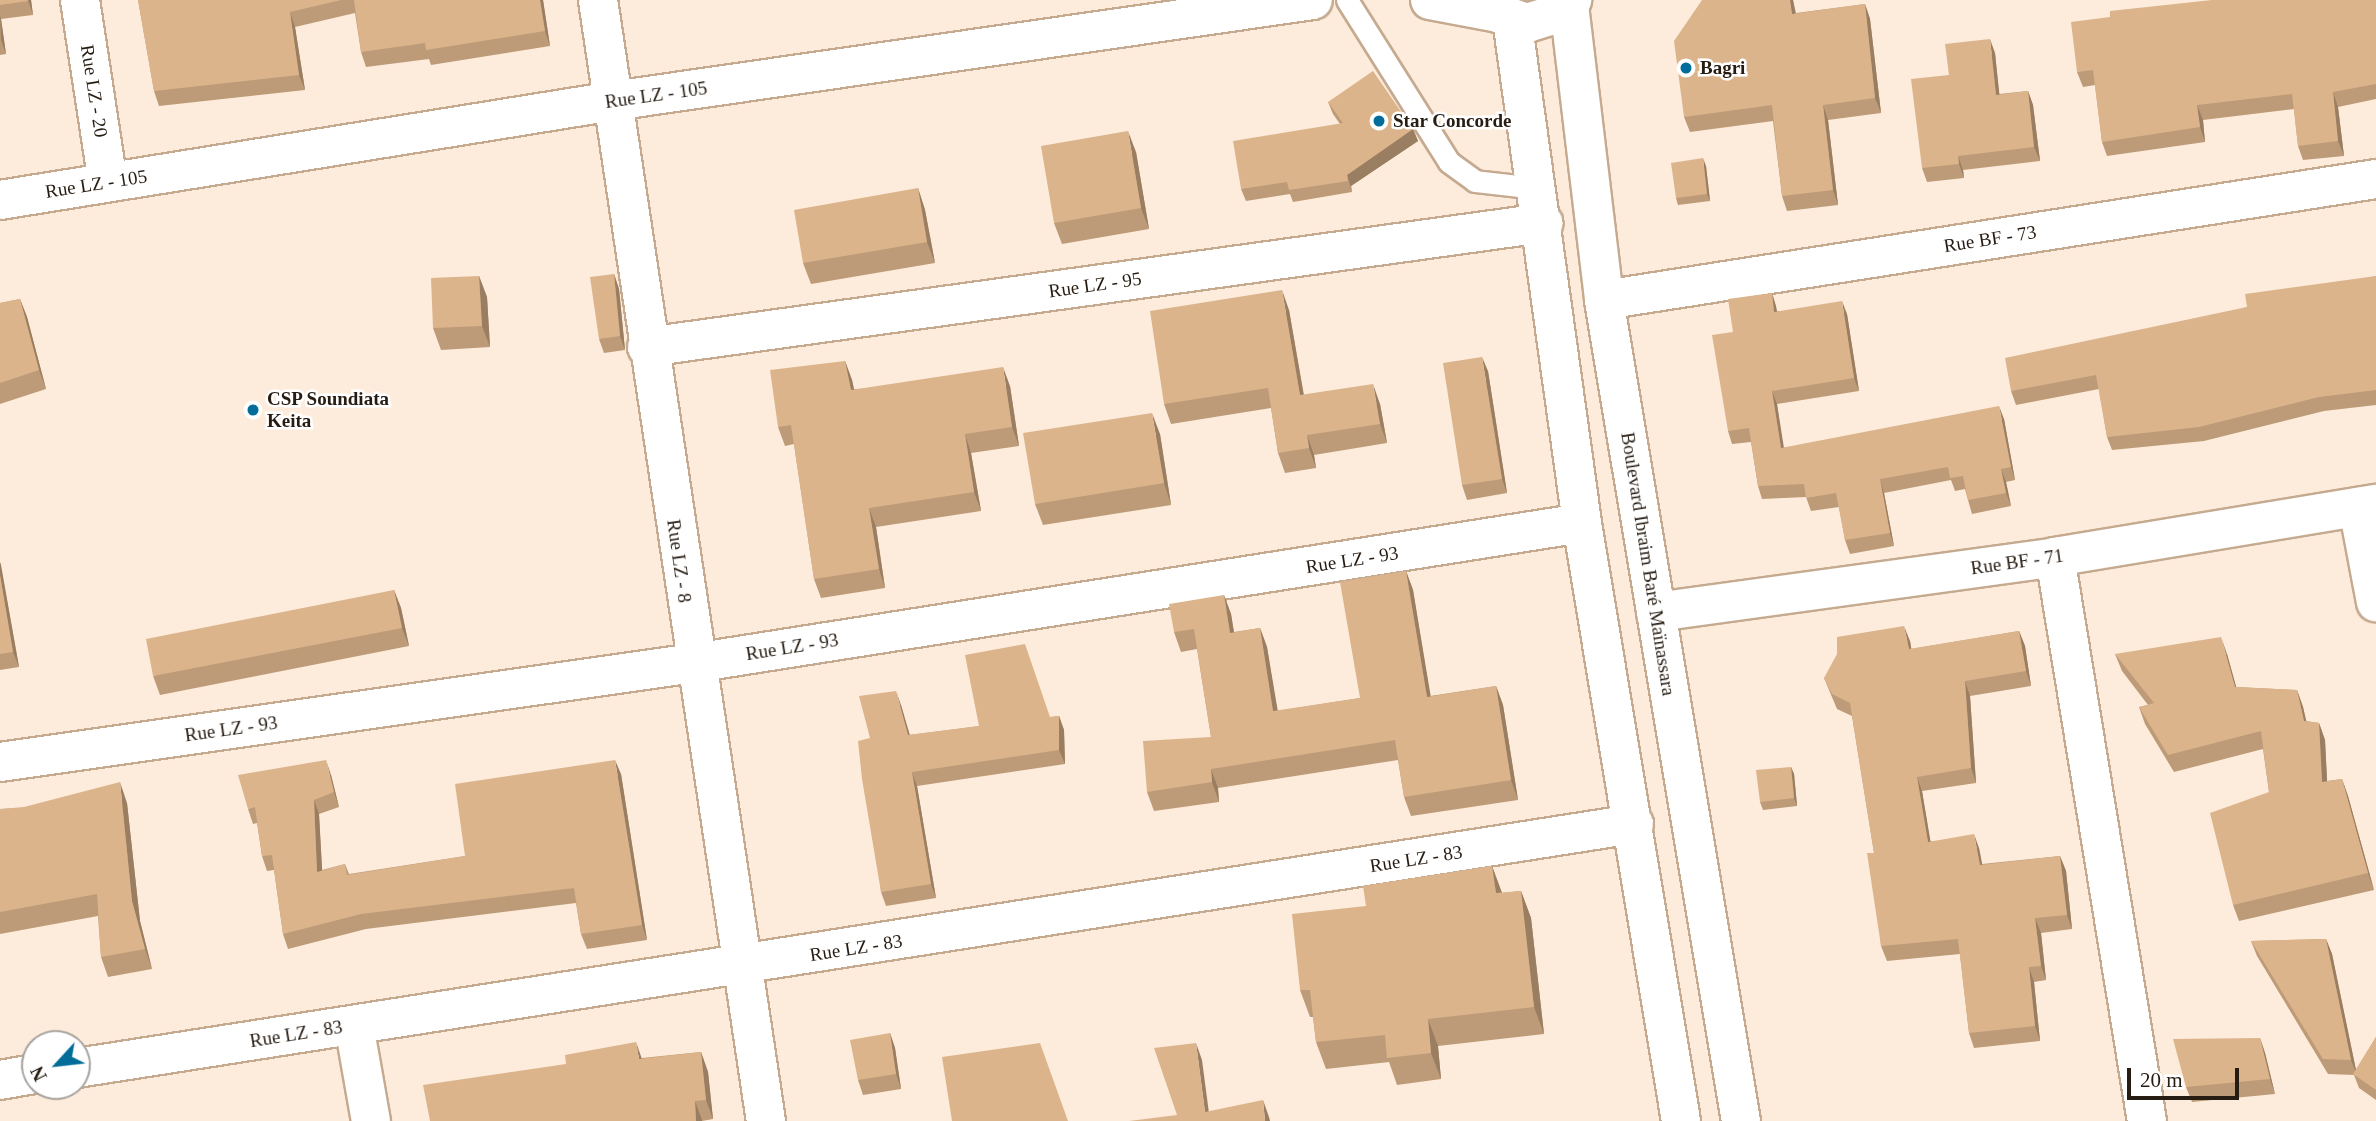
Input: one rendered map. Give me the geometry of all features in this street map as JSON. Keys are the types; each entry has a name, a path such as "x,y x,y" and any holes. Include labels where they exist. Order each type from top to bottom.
{"street":[{"name":"Rue LZ - 20","path":"80,0 108,182"},
{"name":"Rue LZ - 8","path":"598,0 694,663 766,1121"},
{"name":"Rue LZ - 105","path":"0,200 613,102 1313,0"},
{"path":"1430,0 1543,21 1571,2"},
{"name":"Boulevard Ibraim Baré Maïnassara","path":"1571,2 1604,300 1741,1121"},
{"path":"1499,11 1539,206 1582,523 1634,824 1681,1121"},
{"name":"Rue BF - 73","path":"1604,300 2376,179"},
{"name":"Rue LZ - 95","path":"647,347 1539,206"},
{"path":"2367,505 2376,603"},
{"name":"Rue BF - 71","path":"1656,612 2055,557 2367,505"},
{"name":"Rue LZ - 93","path":"0,762 694,663 1582,523"},
{"path":"2055,557 2147,1121"},
{"name":"Rue LZ - 83","path":"91,1066 743,966 1634,824"},
{"path":"354,1025 371,1121"},
{"path":"0,1080 21,1076"}],"lane":[{"path":"1347,0 1449,162 1475,181 1539,206"}],"building":[{"path":"0,0 28,0 28,1 0,5"},
{"path":"138,0 341,0 290,12 299,75 154,91"},
{"path":"354,0 540,0 545,31 426,50 425,43 361,52"},
{"path":"1702,0 1790,0 1792,14 1865,4 1875,98 1823,105 1833,190 1782,196 1772,105 1684,117 1674,41"},
{"path":"2212,0 2376,0 2376,84 2333,92 2338,141 2298,146 2292,94 2197,105 2200,127 2102,142 2093,70 2077,72 2071,22 2110,17 2110,11"},
{"path":"1990,39 1996,95 2028,91 2034,147 1958,156 1959,164 1922,168 1911,79 1949,75 1945,44"},
{"path":"1373,71 1413,129 1347,175 1348,181 1289,190 1287,182 1241,189 1233,141 1343,123 1328,102"},
{"path":"1128,131 1141,208 1054,223 1041,146"},
{"path":"1703,158 1707,194 1676,198 1671,163"},
{"path":"918,188 927,242 803,263 794,210"},
{"path":"614,274 620,336 599,339 590,277"},
{"path":"479,276 482,326 433,328 431,278"},
{"path":"2376,276 2376,390 2319,397 2199,427 2107,437 2096,375 2011,391 2005,358 2247,307 2245,294"},
{"path":"1282,290 1300,395 1373,384 1380,424 1307,435 1309,448 1278,453 1268,388 1164,404 1150,311"},
{"path":"1772,293 1774,312 1842,301 1854,378 1772,391 1781,448 1999,406 2011,467 2001,469 2006,493 1968,500 1963,476 1950,478 1948,467 1880,479 1890,533 1845,540 1836,493 1806,498 1804,484 1758,486 1749,428 1728,431 1712,335 1733,332 1728,299"},
{"path":"20,299 39,370 0,383 0,303"},
{"path":"1482,357 1502,479 1462,485 1443,363"},
{"path":"845,361 851,390 1003,367 1012,427 965,434 974,492 869,508 879,569 814,579 791,425 778,427 770,370"},
{"path":"1152,413 1164,483 1035,504 1023,433"},
{"path":"1406,571 1427,697 1496,686 1511,780 1404,797 1395,740 1211,769 1212,782 1147,792 1143,741 1211,737 1194,629 1174,632 1169,604 1224,595 1230,633 1260,628 1273,711 1360,698 1340,582"},
{"path":"0,575 13,652 0,654"},
{"path":"394,590 402,628 153,676 146,639"},
{"path":"1904,626 1909,649 2019,631 2026,671 1965,681 1971,768 1917,777 1928,842 1974,834 1980,865 2060,856 2067,915 2035,918 2041,966 2029,967 2035,1026 1969,1033 1958,939 1881,946 1867,853 1874,853 1850,703 1832,694 1824,678 1837,654 1837,637"},
{"path":"2221,637 2235,687 2297,690 2304,721 2319,723 2322,782 2342,779 2368,873 2233,905 2210,813 2269,792 2261,731 2168,755 2139,707 2154,703 2115,654"},
{"path":"1025,644 1050,717 1059,716 1059,750 912,772 931,884 881,892 862,779 858,741 870,738 859,696 896,691 908,735 979,726 965,655"},
{"path":"326,760 334,792 314,800 317,872 345,864 347,875 465,856 455,784 615,760 642,925 581,934 574,888 361,914 283,934 272,855 262,856 255,807 248,809 238,775"},
{"path":"1791,767 1794,798 1760,802 1756,770"},
{"path":"120,782 132,901 145,949 101,957 97,894 0,912 0,809 24,807"},
{"path":"1492,866 1496,893 1521,891 1534,1007 1428,1019 1431,1053 1387,1058 1385,1035 1316,1042 1310,990 1300,990 1292,914 1366,906 1363,886"},
{"path":"2326,939 2351,1060 2323,1059 2251,941"},
{"path":"890,1033 896,1074 858,1080 850,1040"},
{"path":"2376,1037 2376,1090 2353,1074"},
{"path":"2260,1038 2270,1079 2186,1087 2173,1039"},
{"path":"636,1042 639,1059 701,1052 706,1100 695,1101 696,1121 430,1121 423,1085 566,1064 565,1055"},
{"path":"1040,1043 1068,1121 952,1121 942,1057"},
{"path":"1196,1043 1205,1112 1263,1100 1265,1121 1129,1121 1177,1115 1154,1048"}],"place":[{"name":"Bagri","path":"1686,68"},
{"name":"Star Concorde","path":"1379,121"},
{"name":"CSP Soundiata Keita","path":"253,410"}]}
